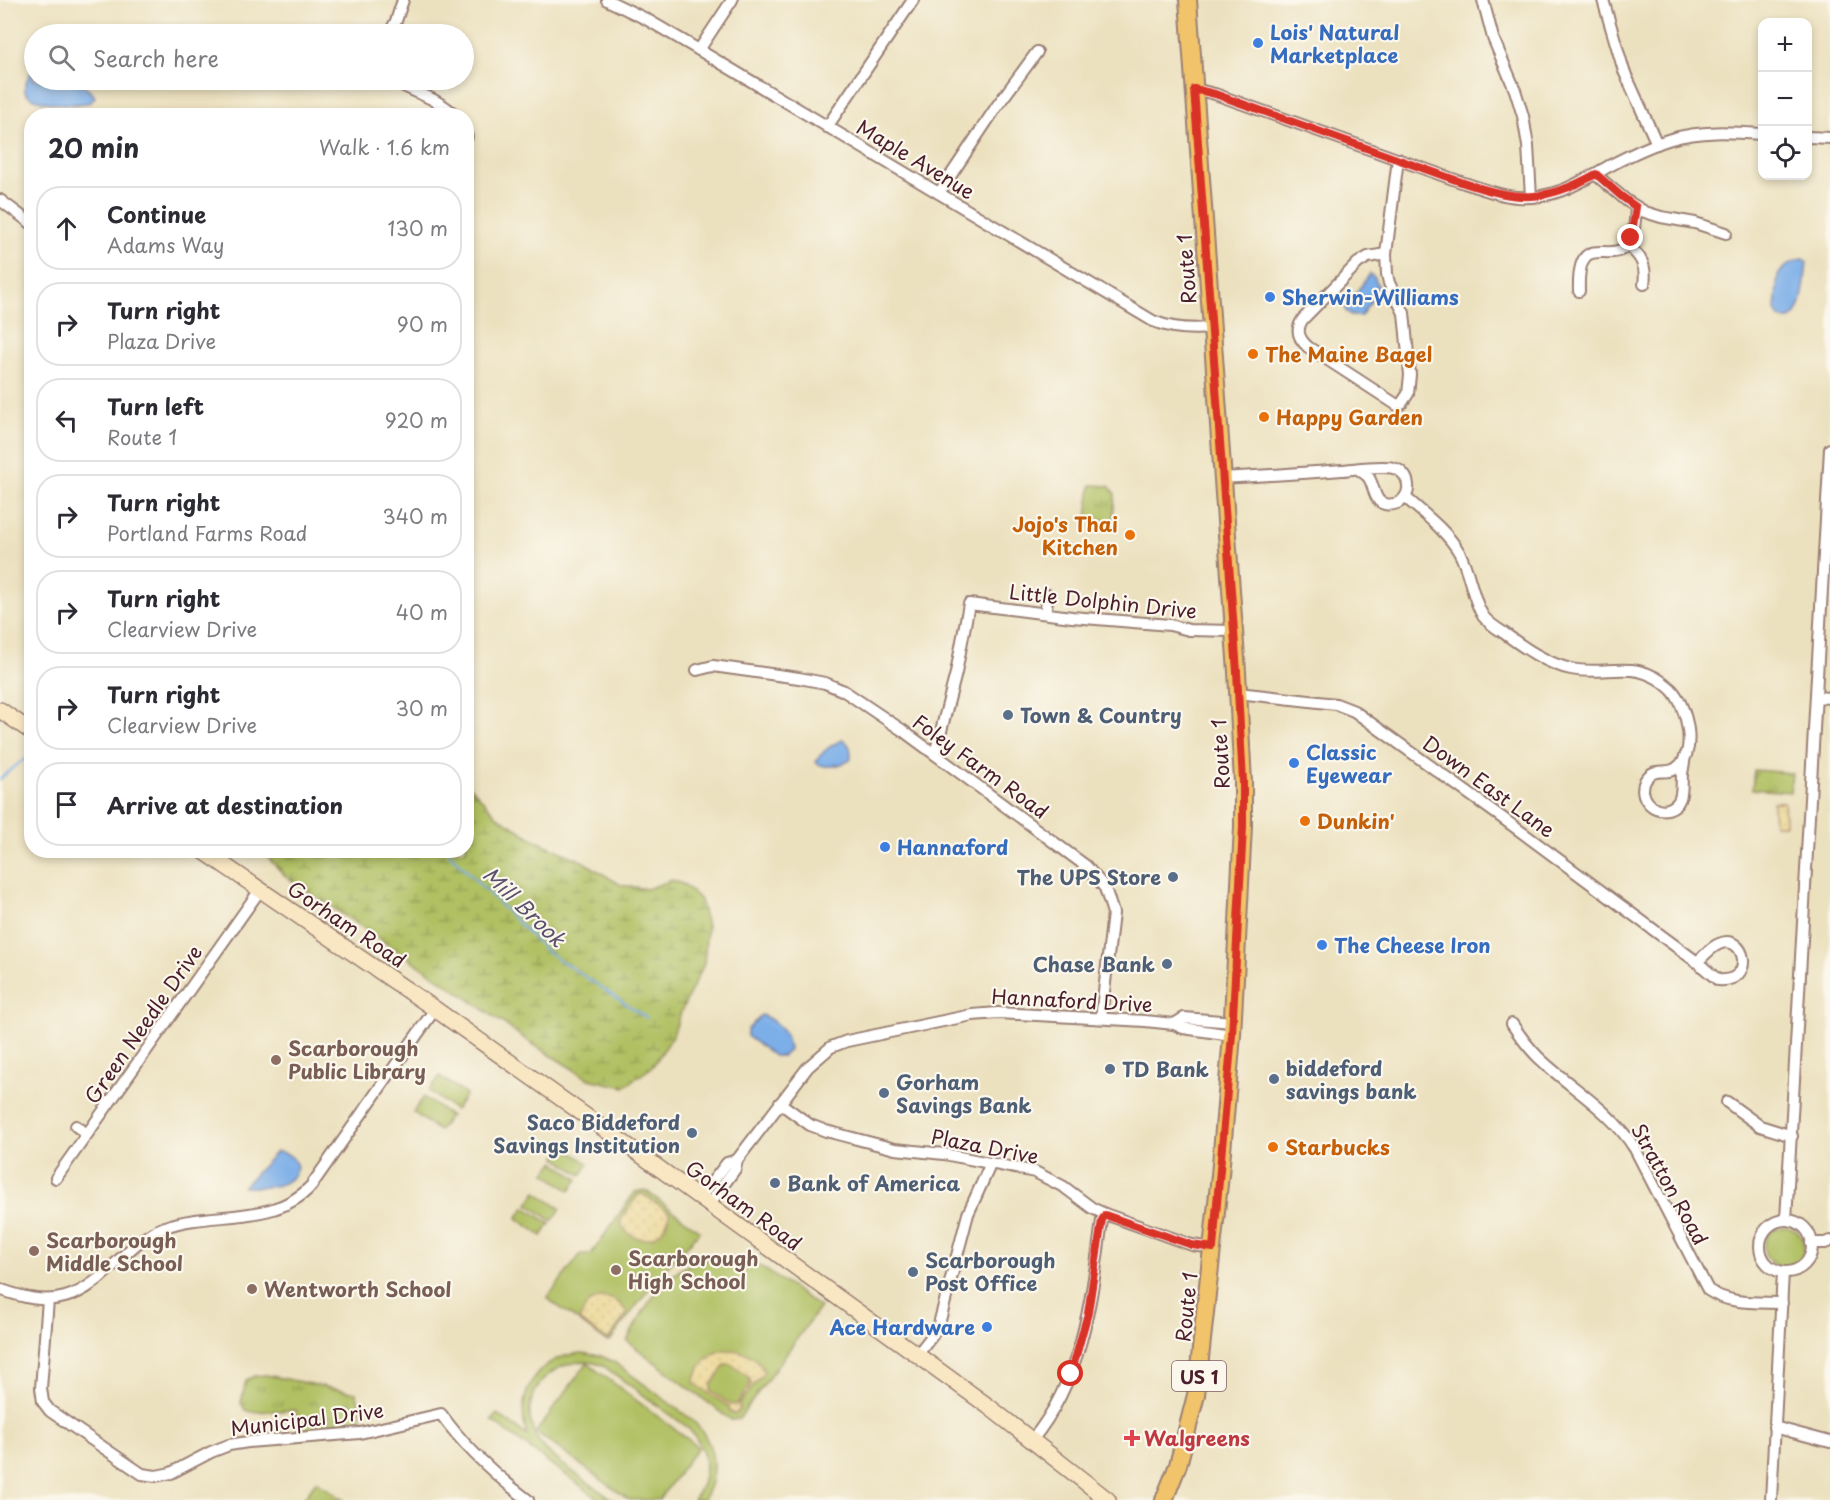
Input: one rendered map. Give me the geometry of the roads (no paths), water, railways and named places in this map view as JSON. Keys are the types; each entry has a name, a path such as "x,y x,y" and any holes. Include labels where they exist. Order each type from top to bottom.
{"main road":[{"name":"Route 1","path":"1164,1500 1178,1465 1196,1395 1213,1248 1232,1028 1243,827 1243,770 1238,693 1188,0"},
{"path":"0,710 24,726"},
{"name":"Gorham Road","path":"214,858 435,1009 638,1153 917,1354 1108,1500"}],"street":[{"path":"394,24 403,0"},
{"name":"Maple Avenue","path":"607,0 699,50 1153,321 1191,330 1211,328"},
{"path":"699,50 732,0"},
{"path":"827,127 913,0"},
{"path":"1483,0 1493,38 1515,90 1523,116 1528,146 1531,197"},
{"path":"1603,0 1624,71 1657,144"},
{"path":"939,193 997,106 1037,52"},
{"path":"1194,89 1215,94 1492,192 1516,197 1561,192 1617,162 1657,144 1685,135 1707,132 1758,134"},
{"path":"410,90 448,108"},
{"path":"1812,137 1830,138"},
{"path":"1386,254 1368,257 1358,263 1303,319 1298,333 1308,347 1396,405 1401,404 1408,394 1410,375 1404,313 1389,283 1386,270 1398,159"},
{"path":"1596,174 1636,207 1661,217 1726,233"},
{"path":"0,200 24,218"},
{"path":"1579,291 1580,267 1587,256 1596,252 1617,251 1627,245 1633,234 1636,207"},
{"path":"1627,245 1636,252 1644,265 1644,284"},
{"path":"1786,1220 1830,449"},
{"path":"1222,478 1358,469 1390,467 1401,471 1407,477 1408,492 1399,503 1381,502 1373,492 1370,479 1358,469"},
{"path":"1405,497 1437,525 1458,550 1480,611 1489,623 1524,647 1562,666 1586,670 1631,669 1653,676 1671,689 1683,706 1687,720 1688,740 1685,756 1682,772 1682,790 1680,799 1668,809 1653,807 1643,794 1647,778 1654,772 1674,769 1685,756"},
{"path":"1045,614 1048,595"},
{"name":"Little Dolphin Drive","path":"935,754 956,673 969,604 1045,614 1170,625 1189,630 1233,631"},
{"name":"Foley Farm Road","path":"697,670 713,666 799,678 830,685 853,696 1078,859 1106,888 1112,908 1113,920 1101,1018"},
{"name":"Down East Lane","path":"1238,693 1336,704 1354,711 1515,826 1697,962"},
{"path":"1816,697 1830,698"},
{"name":"Green Needle Drive","path":"56,1178 260,890"},
{"path":"2,1290 29,1298 48,1300 73,1294 90,1285 141,1241 162,1228 272,1209 300,1197 311,1186 435,1009"},
{"name":"Hannaford Drive","path":"704,1202 735,1169 737,1160 816,1059 831,1047 847,1041 984,1014 1014,1013 1101,1018 1174,1024 1183,1028 1232,1028"},
{"name":"Stratton Road","path":"1512,1024 1540,1059 1625,1133 1708,1290 1733,1300 1782,1303"},
{"path":"1727,1102 1760,1126 1792,1136"},
{"name":"Plaza Drive","path":"780,1103 810,1125 826,1131 895,1149 936,1153 1027,1170 1045,1177 1105,1215 1192,1245 1213,1248"},
{"path":"76,1126 87,1134"},
{"path":"917,1354 939,1324 968,1214 991,1163"},
{"path":"1032,1440 1047,1422 1073,1369 1088,1313 1102,1220 1105,1215"},
{"path":"1786,1220 1800,1225 1806,1230 1811,1242 1810,1255 1806,1262 1792,1272 1775,1270 1762,1258 1760,1249 1764,1233 1778,1222 1786,1220"},
{"path":"1811,1242 1818,1244 1830,1241"},
{"path":"1771,1500 1783,1272"},
{"name":"Municipal Drive","path":"48,1300 42,1398 50,1411 136,1472 149,1476 163,1476 219,1448 237,1443 360,1433 441,1414 479,1459 528,1500"},
{"path":"1774,1431 1789,1435 1794,1433 1816,1437 1830,1442"}],"water":[{"path":"25,90 89,90 95,97 91,102 75,104 43,102 28,95"},
{"path":"1803,259 1807,262 1800,306 1791,318 1783,319 1775,310 1778,276 1789,265"},
{"path":"1370,274 1375,278 1381,294 1371,301 1361,316 1352,316 1345,307"},
{"path":"842,740 850,748 851,759 849,761 828,766 816,762 827,749"},
{"path":"761,1015 776,1024 787,1038 789,1050 783,1056 774,1056 747,1036 747,1030"},
{"path":"276,1152 287,1154 296,1164 297,1168 288,1181 267,1187 243,1187"}],"waterway":[{"name":"Mill Brook","path":"0,779 24,760"},
{"name":"Mill Brook","path":"454,858 546,951 647,1018"}],"place":[{"name":"Lois' Natural Marketplace","path":"1258,43"},
{"name":"Sherwin-Williams","path":"1270,297"},
{"name":"The Maine Bagel","path":"1253,354"},
{"name":"Happy Garden","path":"1264,417"},
{"name":"Jojo's Thai Kitchen","path":"1130,535"},
{"name":"Town & Country","path":"1008,715"},
{"name":"Classic Eyewear","path":"1294,763"},
{"name":"Dunkin'","path":"1305,821"},
{"name":"Hannaford","path":"885,847"},
{"name":"The UPS Store","path":"1173,877"},
{"name":"The Cheese Iron","path":"1322,945"},
{"name":"Chase Bank","path":"1167,964"},
{"name":"Scarborough Public Library","path":"276,1060"},
{"name":"TD Bank","path":"1110,1069"},
{"name":"biddeford savings bank","path":"1274,1079"},
{"name":"Gorham Savings Bank","path":"884,1093"},
{"name":"Saco Biddeford Savings Institution","path":"692,1133"},
{"name":"Starbucks","path":"1273,1147"},
{"name":"Bank of America","path":"775,1183"},
{"name":"Scarborough Middle School","path":"34,1251"},
{"name":"Scarborough High School","path":"616,1270"},
{"name":"Scarborough Post Office","path":"913,1272"},
{"name":"Wentworth School","path":"252,1289"},
{"name":"Ace Hardware","path":"987,1327"},
{"name":"Walgreens","path":"1132,1438"}]}
